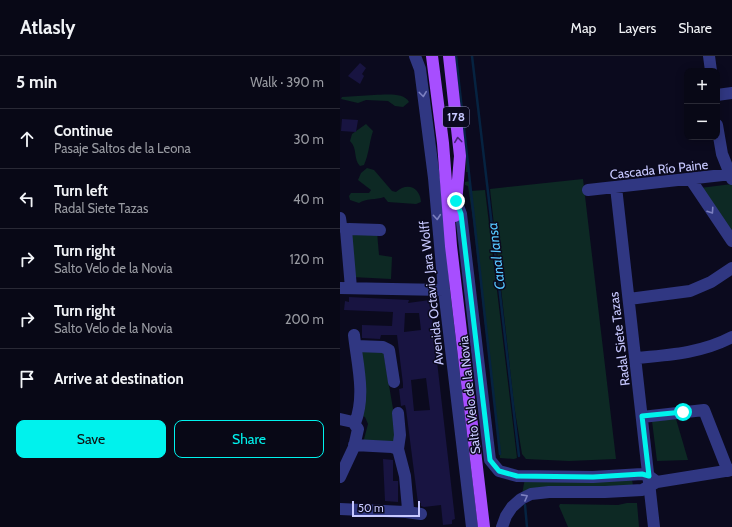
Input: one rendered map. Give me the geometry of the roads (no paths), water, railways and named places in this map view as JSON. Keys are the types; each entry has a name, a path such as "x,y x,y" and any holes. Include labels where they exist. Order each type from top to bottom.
{"main road":[{"name":"Avenida Octavio Jara Wolff","path":"432,56 443,144 451,246 484,527"},
{"name":"Avenida Octavio Jara Wolff","path":"449,56 460,156 455,235 451,246"}],"street":[{"name":"Avenida Octavio Jara Wolff","path":"415,56 420,69 434,178 444,290 472,527"},
{"path":"709,56 711,68"},
{"path":"720,95 732,93"},
{"path":"720,140 722,154 731,176"},
{"name":"Cascada Río Paine","path":"588,190 731,176"},
{"path":"690,180 732,241"},
{"name":"Radal Siete Tazas","path":"616,187 642,416 652,483 654,527"},
{"name":"Salto Velo de la Novia","path":"456,201 461,214 490,460 494,467 505,474 517,476 593,477 642,474 652,483"},
{"path":"340,218 341,225 346,230 346,288 444,290"},
{"path":"346,230 380,230"},
{"path":"629,299 690,291 711,282 732,268"},
{"path":"636,358 696,351 716,345 732,337"},
{"path":"340,477 354,445 358,429 355,423 359,413 361,396 355,340 383,347 389,344 394,382"},
{"path":"642,416 704,410 730,470"},
{"path":"398,413 400,435 398,449 405,476 408,499 408,509 406,512"},
{"path":"340,419 355,423"},
{"path":"354,445 391,446 398,449"},
{"name":"Salto Velo de la Novia","path":"502,527 506,516 512,507 521,499 531,494 549,492 605,492 639,490 652,483 730,470"},
{"path":"340,509 421,514"}],"waterway":[{"path":"456,56 500,454"},
{"name":"Canal Iansa","path":"472,56 519,456"},
{"name":"Canal Iansa","path":"525,505 527,527"}]}
